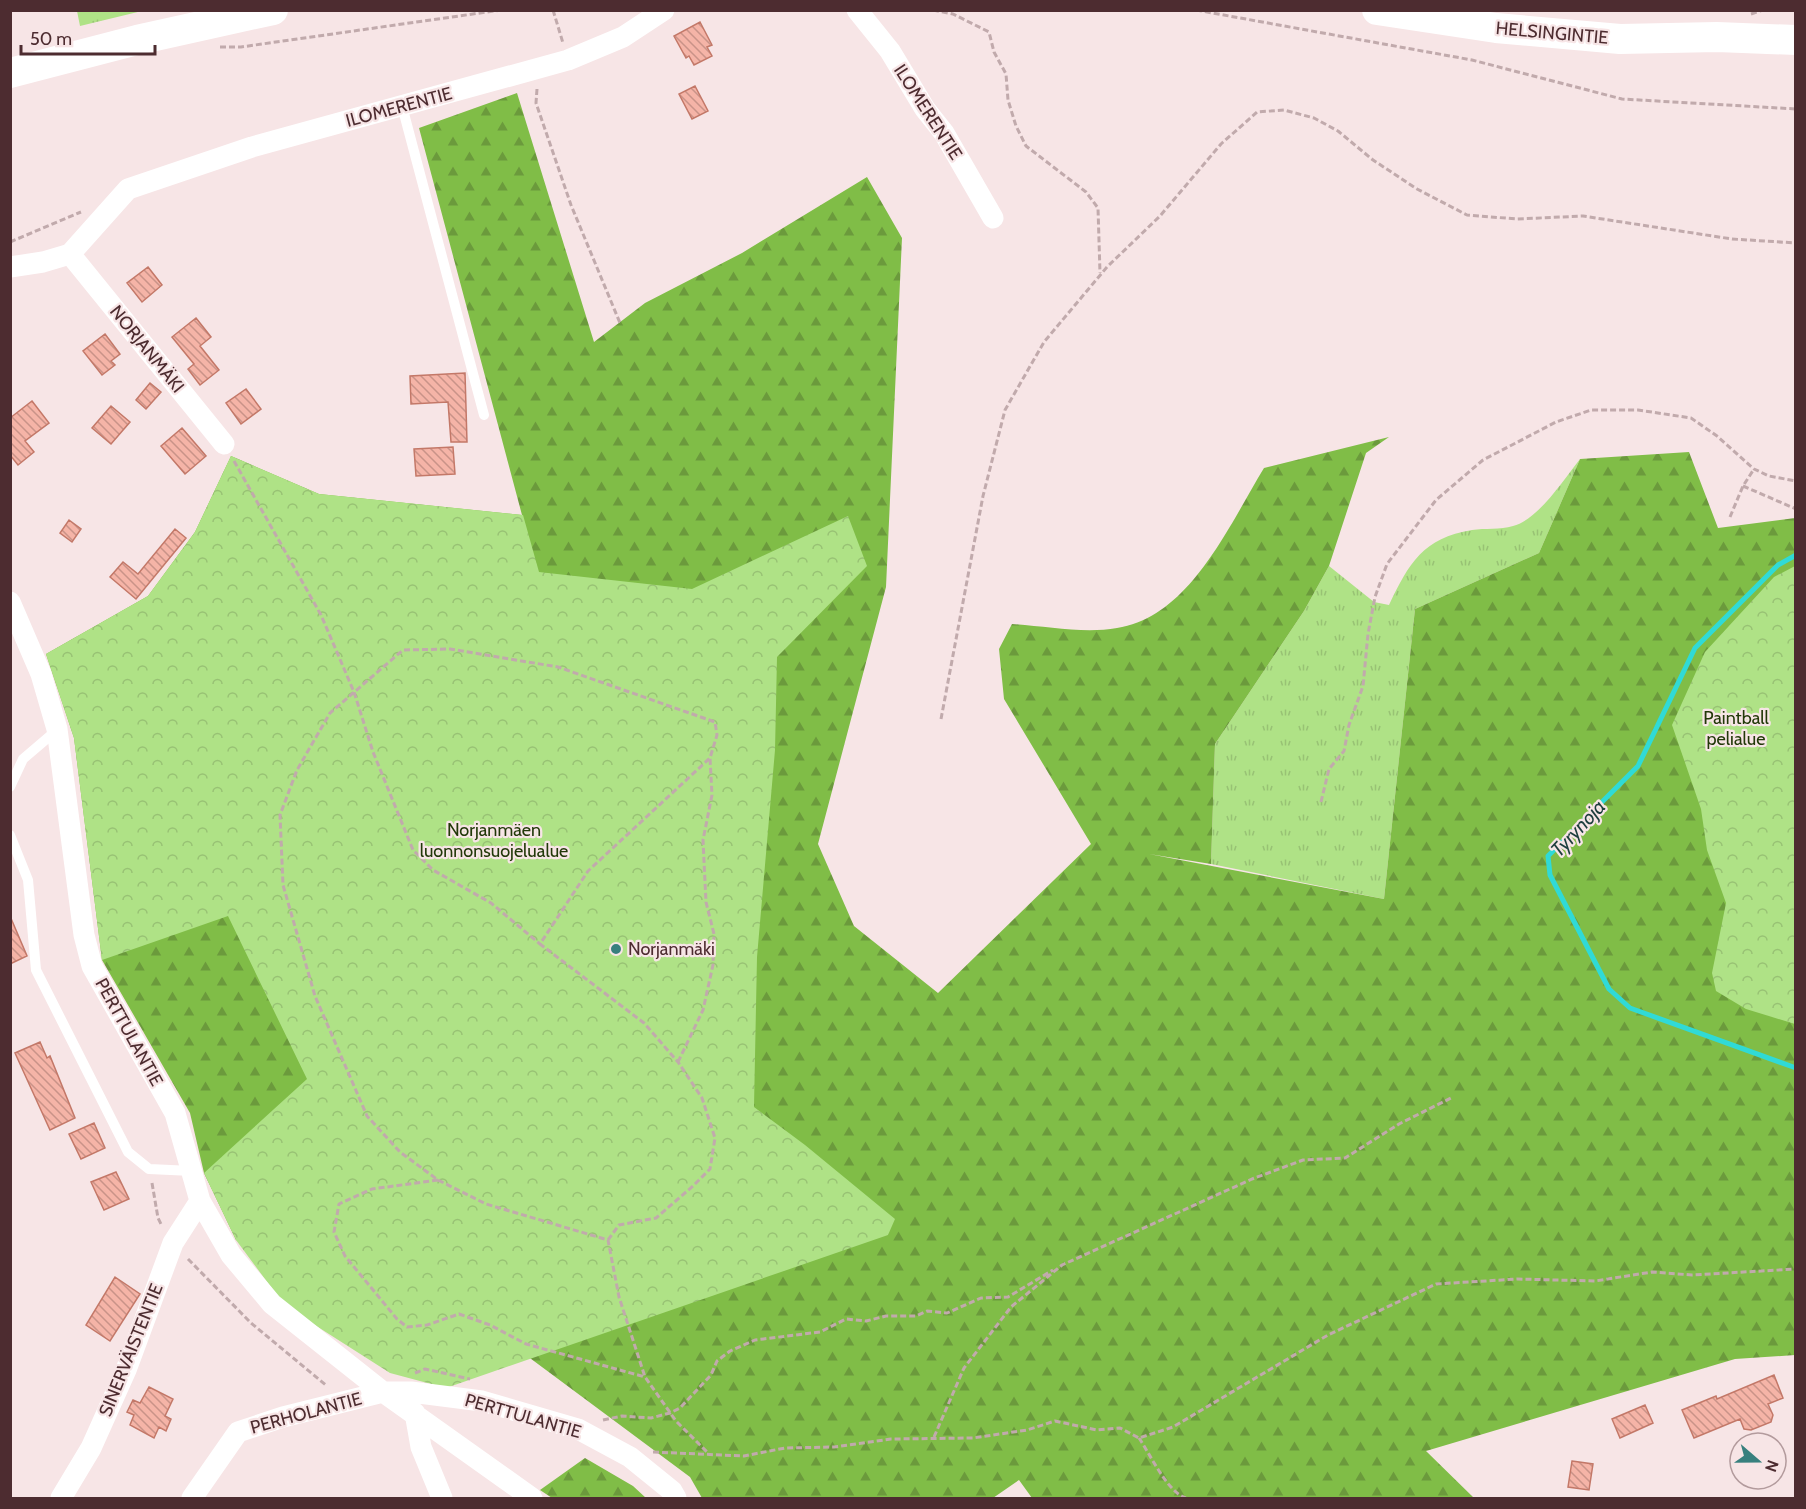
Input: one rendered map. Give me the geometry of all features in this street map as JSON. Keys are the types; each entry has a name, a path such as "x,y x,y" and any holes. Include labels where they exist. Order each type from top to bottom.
{"main road":[{"path":"10,73 137,40 273,10"},
{"name":"HELSINGINTIE","path":"1377,10 1496,28 1620,39 1717,37 1796,40"},
{"name":"HELSINGINTIE","path":"1620,39 1663,48 1796,60"}],"street":[{"name":"ILOMERENTIE","path":"70,254 128,189 252,147 568,60 623,36 664,10"},
{"name":"ILOMERENTIE","path":"857,10 890,51 925,109 944,133 993,218"},
{"path":"10,267 43,262 70,254"},
{"name":"NORJANMÄKI","path":"70,254 224,444"},
{"name":"PERTTULANTIE","path":"11,603 41,674 57,729 84,935 92,966 175,1113 200,1201 231,1255 272,1304 383,1392 532,1498"},
{"name":"SINERVÄISTENTIE","path":"61,1498 91,1448 126,1370 173,1243 200,1201"},
{"name":"PERTTULANTIE","path":"383,1392 449,1396 482,1401 578,1429 638,1463 672,1491 676,1498"},
{"name":"PERHOLANTIE","path":"192,1498 238,1432 283,1417 383,1392"},
{"path":"415,1413 421,1447 442,1498"}],"lane":[{"path":"402,106 484,415"},
{"path":"12,778 23,759 57,729"},
{"path":"10,835 28,880 36,970 128,1152 149,1169 192,1171"}],"path":[{"path":"214,47 241,47 501,10"},
{"path":"553,10 568,60"},
{"path":"933,10 953,14 989,32 994,52 1006,74 1008,100 1016,126 1026,146 1086,192 1098,208 1100,275"},
{"path":"1196,10 1472,60 1622,99 1796,109"},
{"path":"538,69 536,103 571,205 620,323"},
{"path":"941,719 983,496 1005,410 1044,342 1100,275 1160,216 1221,144 1257,112 1284,110 1314,118 1338,131 1373,160 1417,189 1467,215 1517,219 1583,216 1732,239 1796,243"},
{"path":"10,242 87,209"},
{"path":"1321,802 1329,769 1344,751 1349,725 1363,686 1368,634 1375,597 1387,564 1436,500 1484,460 1556,422 1591,410 1638,410 1691,418 1717,436 1754,469 1776,478 1796,481"},
{"path":"224,444 321,615 354,692 373,752 412,850 433,870 491,903 540,944 644,1023 678,1062 702,1098 715,1138 711,1169 656,1218 619,1225 608,1240 619,1297 645,1377 670,1413 707,1452"},
{"path":"1730,517 1743,486 1754,469"},
{"path":"1743,486 1796,509"},
{"path":"608,1240 486,1204 438,1180 400,1152 366,1116 315,996 283,885 280,815 297,770 330,713 403,650 450,649 558,667 715,722 717,735 710,758 712,795 703,840 706,902 714,934 713,965 703,1010 678,1062"},
{"path":"540,944 588,871 710,758"},
{"path":"592,1422 622,1416 651,1418 680,1408 711,1375 717,1361 730,1351 755,1340 820,1332 846,1319 866,1321 886,1316 916,1316 927,1311 947,1313 981,1298 1008,1297 1062,1265 1252,1179 1303,1160 1345,1158 1399,1124 1450,1098"},
{"path":"149,1169 158,1218 173,1243 251,1323 348,1402"},
{"path":"438,1180 372,1189 339,1204 334,1232 345,1256 397,1319 407,1327 427,1324 459,1314 490,1325 526,1344 645,1377"},
{"path":"934,1437 964,1368 1011,1307 1062,1265"},
{"path":"1139,1438 1173,1427 1328,1335 1436,1284 1517,1279 1595,1281 1652,1272 1692,1275 1796,1269"},
{"path":"638,1463 645,1452 707,1452 744,1456 785,1448 834,1447 891,1439 973,1438 1027,1430 1055,1421 1097,1430 1120,1428 1139,1438 1164,1480 1180,1497 1186,1498"}],"green space":[{"path":"77,10 142,11 80,26"},
{"path":"517,93 594,342 645,303 742,253 867,177 902,238 886,587 818,844 854,926 938,993 1091,844 1004,699 999,649 1012,624 1104,630 1143,620 1166,606 1186,588 1205,565 1264,468 1389,437 1366,453 1329,566 1304,611 1215,744 1211,864 1149,854 1384,899 1415,609 1539,553 1580,459 1689,452 1718,528 1795,518 1795,1355 1735,1359 1426,1451 1474,1498 1032,1498 1019,1480 993,1498 702,1498 690,1477 507,1341 236,1240 204,1173 190,1113 102,960 74,738 46,654 148,596 195,532 231,456 319,494 522,515 419,128"},
{"name":"Norjanmäen luonnonsuojelualue","path":"231,456 319,494 523,515 539,572 692,589 848,516 867,566 777,657 775,750 757,957 754,1107 805,1145 895,1219 888,1235 446,1388 390,1373 285,1306 236,1240 204,1173 307,1079 228,916 102,960 74,738 46,654 148,596 195,532"},
{"path":"1580,459 1539,553 1415,609 1384,899 1211,864 1215,744 1304,611 1329,566 1374,602 1389,605 1411,565 1429,546 1455,534 1508,527 1523,522 1541,507"},
{"name":"Paintball pelialue","path":"1795,566 1795,1024 1746,1009 1716,991 1712,973 1726,903 1707,850 1701,809 1672,725 1705,652 1774,577"},
{"path":"585,1458 633,1486 646,1498 552,1498 540,1490"}],"building":[{"path":"700,22 712,45 707,47 712,56 694,65 689,56 686,58 674,36"},
{"path":"695,86 708,111 692,119 679,94"},
{"path":"148,267 162,285 142,302 127,283"},
{"path":"196,318 211,337 200,346 219,370 200,385 188,369 194,364 172,337"},
{"path":"105,334 120,354 111,361 115,365 102,375 83,351"},
{"path":"465,373 467,442 451,442 448,402 411,404 410,376"},
{"path":"150,383 161,392 146,409 136,400"},
{"path":"246,389 261,409 241,424 226,403"},
{"path":"32,401 49,423 25,441 34,452 18,465 10,455 10,418"},
{"path":"111,406 130,422 111,444 92,428"},
{"path":"182,428 206,456 185,474 161,446"},
{"path":"453,447 455,474 416,476 414,449"},
{"path":"69,520 81,529 72,542 60,533"},
{"path":"175,529 186,538 136,599 110,577 123,562 138,574"},
{"path":"10,916 27,956 10,964"},
{"path":"40,1042 47,1058 50,1056 75,1118 50,1130 15,1053"},
{"path":"94,1123 105,1148 81,1159 69,1134"},
{"path":"116,1172 129,1199 104,1210 91,1182"},
{"path":"115,1277 140,1294 110,1341 86,1325"},
{"path":"1774,1375 1783,1398 1768,1404 1773,1415 1771,1422 1751,1430 1744,1429 1740,1419 1694,1438 1682,1410 1716,1396 1717,1399"},
{"path":"149,1387 173,1399 165,1416 171,1419 166,1431 159,1427 154,1438 130,1425 134,1415 127,1412 133,1400 140,1403"},
{"path":"1645,1405 1653,1423 1620,1438 1612,1419"},
{"path":"1572,1461 1593,1464 1589,1490 1568,1487"}],"waterway":[{"name":"Tyrynoja","path":"1796,555 1778,565 1695,648 1638,766 1548,856 1550,875 1609,989 1630,1008 1796,1068"}],"place":[{"name":"Norjanmäki","path":"616,949"}]}
